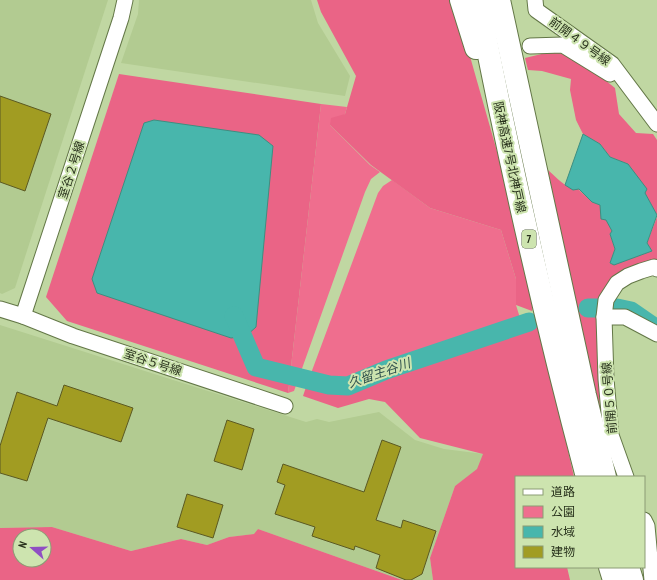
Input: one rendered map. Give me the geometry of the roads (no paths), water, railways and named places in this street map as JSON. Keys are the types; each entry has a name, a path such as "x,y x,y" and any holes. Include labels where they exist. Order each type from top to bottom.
{"highway":[{"path":"461,0 503,127"},
{"name":"阪神高速7号北神戸線","path":"478,0 503,127 563,387 587,476"},
{"name":"阪神高速7号北神戸線","path":"498,0 584,395 606,476"},
{"path":"509,0 514,75"},
{"path":"610,568 614,580"},
{"path":"628,568 632,580"}],"street":[{"name":"室谷２号線","path":"22,316 121,18 124,0"},
{"name":"前開４９号線","path":"535,0 536,10 612,64 657,124"},
{"path":"530,46 563,45 627,83"},
{"path":"657,269 654,267 641,270 617,283 605,311 625,317 657,334"},
{"path":"0,308 22,316"},
{"name":"前開５０号線","path":"605,311 606,379 611,435 626,476"},
{"name":"室谷５号線","path":"22,316 73,336 285,406"},
{"path":"645,522 647,526 652,580"}],"water":[{"path":"154,120 259,135 273,146 256,327 246,336 231,338 97,293 92,279 144,123"},
{"path":"583,134 600,144 610,157 628,164 647,189 645,193 657,215 647,243 652,251 614,265 610,263 615,249 610,234 612,231 606,220 601,219 600,205 592,202 579,189 573,190 565,185"}],"waterway":[{"name":"久留主谷川","path":"588,308 617,308 631,311 657,329"},
{"name":"久留主谷川","path":"234,316 256,367 329,385 348,386 386,370 529,322"}]}
